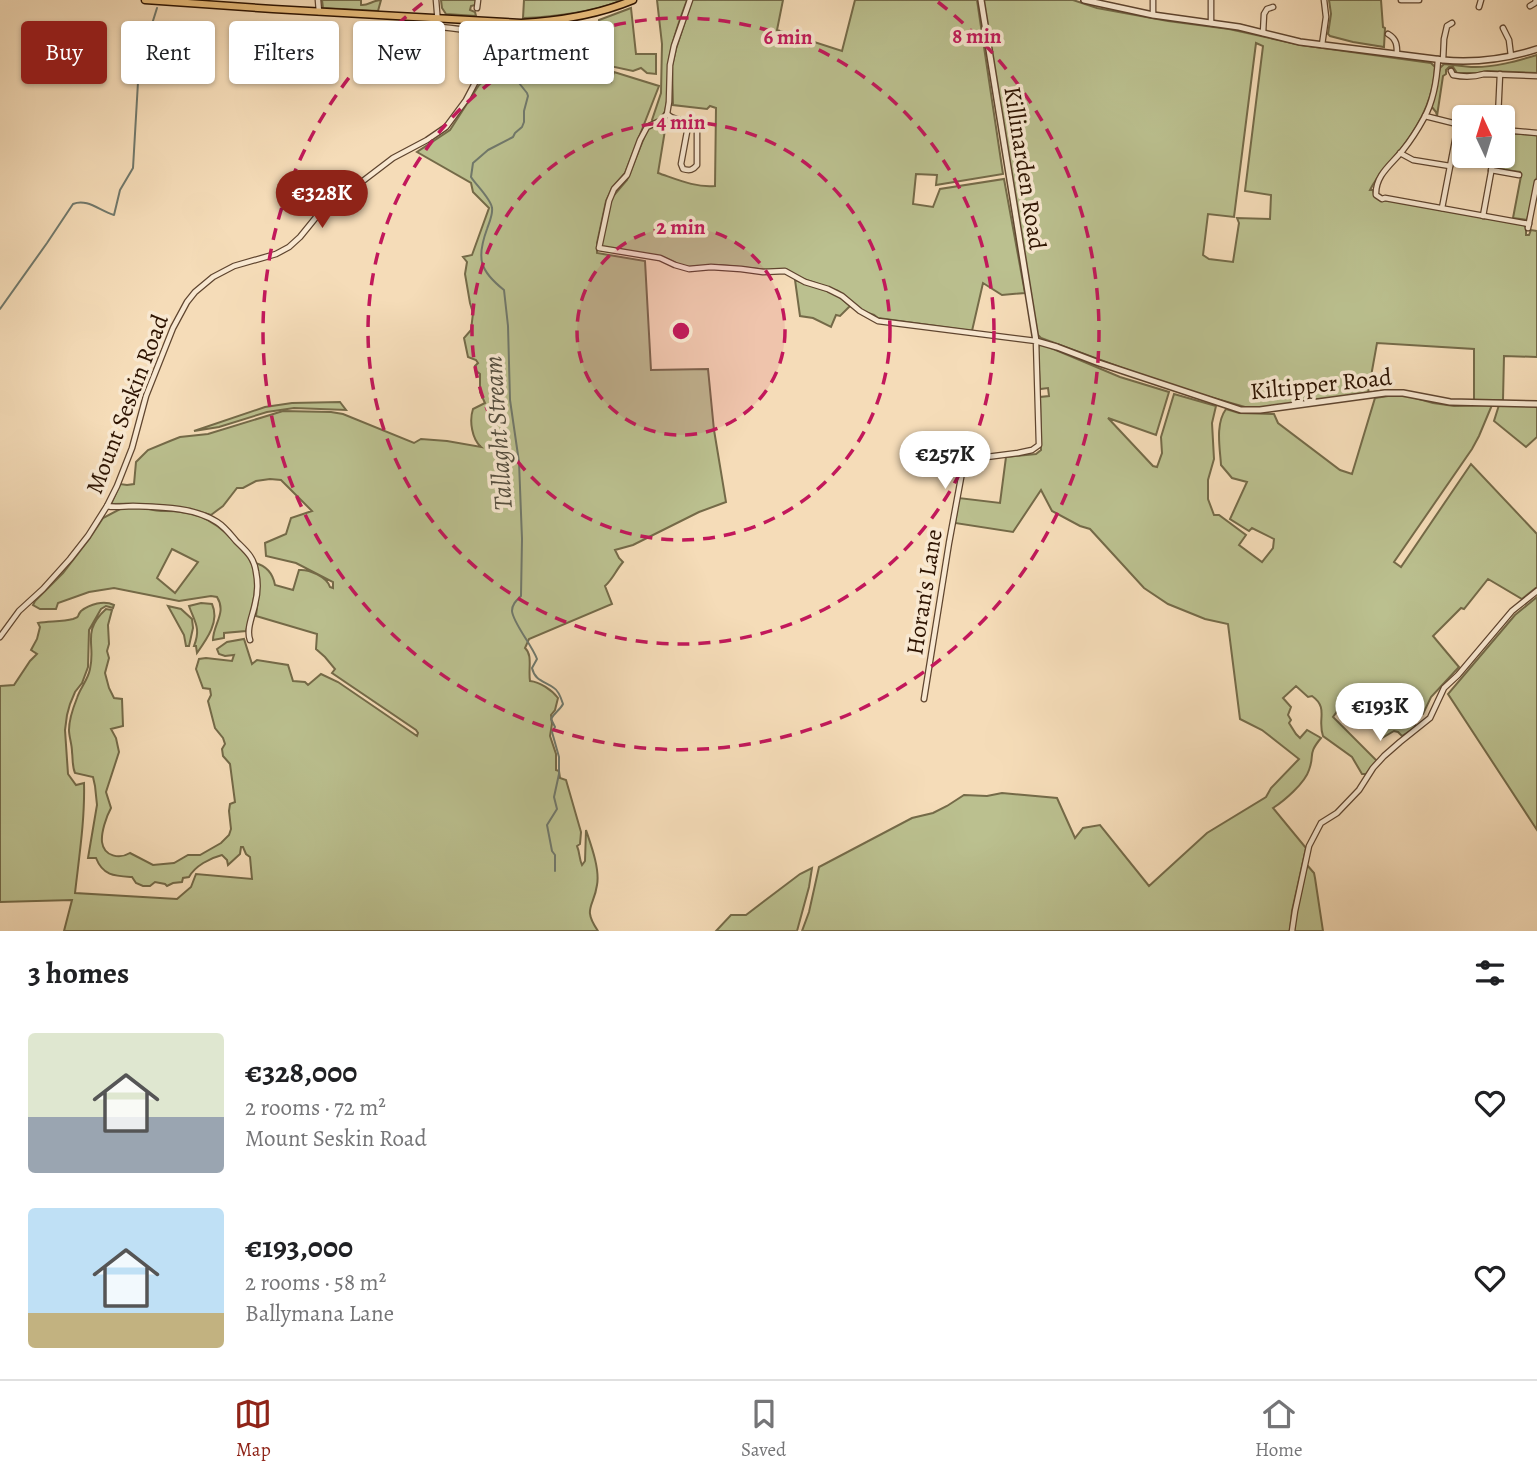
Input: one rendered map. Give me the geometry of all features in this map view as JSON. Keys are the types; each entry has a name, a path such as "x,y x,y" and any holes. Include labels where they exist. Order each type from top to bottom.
{"main road":[{"path":"145,0 490,21"},
{"path":"552,21 610,9 633,0"}],"street":[{"path":"318,0 319,12"},
{"path":"436,0 438,18"},
{"path":"477,8 478,0"},
{"path":"690,0 670,65 667,114 647,127 627,175 614,189 599,248 660,258 689,269 785,271 805,282 835,292 878,321 1036,341"},
{"name":"Killinarden Road","path":"981,0 1036,341"},
{"path":"1084,0 1153,15 1239,27 1322,45 1441,59 1478,61 1537,49"},
{"path":"1153,0 1153,15"},
{"path":"1211,0 1212,23"},
{"path":"1322,45 1326,17 1324,0"},
{"path":"1401,0 1419,0"},
{"path":"1479,7 1481,0"},
{"path":"1530,6 1536,0"},
{"path":"1263,33 1264,14 1273,7"},
{"path":"1452,23 1447,26 1434,91 1425,116 1379,178 1376,195 1382,199 1529,226 1537,182"},
{"path":"1503,28 1509,40 1511,56"},
{"path":"1388,34 1395,40 1397,54"},
{"path":"1451,71 1457,76 1537,76"},
{"path":"1499,105 1500,74"},
{"name":"Mount Seskin Road","path":"0,637 19,611 70,559 107,506 134,443 146,396 173,328 195,292 213,276 289,247 326,205 393,158 446,127 474,84"},
{"path":"667,114 669,117 695,121 697,124 698,165 689,171 683,169 681,164 689,121"},
{"path":"1425,116 1452,123"},
{"path":"1516,131 1537,133"},
{"path":"1400,153 1413,160 1450,166"},
{"path":"1442,208 1452,156"},
{"path":"1483,216 1492,170 1519,175"},
{"name":"Kiltipper Road","path":"1036,341 1241,410 1260,410 1385,393 1403,393 1450,402 1537,404"},
{"name":"Horan's Lane","path":"924,699 963,467 971,459 1018,453 1032,450 1039,445 1036,341"},
{"path":"107,506 150,507 187,512 209,517 228,531 248,552 257,571 258,588 248,633 250,640"},
{"path":"1292,931 1309,846 1321,823 1337,813 1359,790 1384,756 1430,718 1444,688 1512,611 1537,592"}],"green space":[{"path":"322,0 361,0 361,5 364,5 381,0 378,11 323,8"},
{"path":"441,0 476,0 470,10 475,12 476,16 446,14"},
{"path":"524,0 623,0 574,13 523,18"},
{"path":"657,0 687,0 670,52 665,111 654,122 652,120 661,93 662,44"},
{"path":"692,0 783,0 777,30 842,51 855,0 977,0 1003,174 936,185 937,175 916,174 913,204 933,207 940,189 1004,179 1025,293 1002,295 983,283 972,331 878,318 862,311 838,291 801,278 786,269 720,265 690,267 663,257 598,246 609,201 627,180 648,128 667,118 658,173 693,184 715,186 716,108 673,105 672,66"},
{"path":"983,0 1073,0 1097,8 1229,29 1301,45 1431,63 1435,67 1434,78 1420,119 1370,190 1373,190 1379,200 1524,225 1526,235 1529,235 1531,230 1537,231 1537,357 1504,356 1503,400 1474,402 1474,349 1377,343 1368,393 1266,408 1245,407 1171,386 1041,338 1037,334","holes":["1256,43 1263,46 1245,191 1271,195 1270,219 1237,218 1239,223 1233,262 1209,259 1203,255 1208,214 1234,217"]},
{"path":"1329,0 1381,0 1385,28 1384,47 1330,36"},
{"path":"631,8 636,54 656,54 656,74 647,73 641,68 633,71 614,67 614,21 599,20"},
{"path":"1537,55 1537,73 1457,73 1453,67 1449,67 1443,76 1437,116 1431,106 1440,68 1444,64 1488,66"},
{"path":"614,72 659,86 625,173 612,188 606,201 597,253 645,261 651,370 708,369 714,430 726,502 699,512 633,545 615,550 623,562 605,586 612,604 529,639 525,648 530,658 530,681 545,687 558,698 551,715 550,736 556,754 556,770 559,771 560,778 566,780 581,832 580,844 577,846 582,865 585,861 586,830 594,857 598,879 590,912 598,931 64,931 72,900 0,902 0,686 14,685 37,654 31,650 37,639 40,627 38,623 73,619 78,617 81,611 97,604 114,605 113,608 106,606 101,609 89,630 88,667 67,715 65,730 68,774 76,785 84,783 83,825 75,893 177,899 191,887 196,874 252,879 250,857 243,847 240,854 228,865 222,855 217,856 199,866 189,877 183,878 182,882 167,886 155,882 150,886 143,886 136,883 132,877 106,872 96,858 88,858 97,805 95,786 93,777 75,773 69,726 90,669 94,625 106,609 112,610 108,625 109,658 105,673 114,698 122,699 123,726 111,729 119,752 106,792 111,808 102,838 103,847 109,854 122,856 130,853 153,865 174,863 188,855 200,855 229,835 230,804 235,802 230,764 223,756 223,738 215,728 208,701 210,689 203,688 196,669 199,659 232,661 234,655 219,654 217,649 227,642 244,639 252,664 257,660 288,665 293,681 305,682 308,685 321,674 338,682 417,736 416,730 332,673 335,669 316,649 317,634 256,616 259,591 255,563 269,571 275,585 293,590 299,570 303,570 322,577 333,588 333,582 296,563 266,556 265,543 286,534 291,518 312,511 281,480 256,481 237,488 223,506 211,515 161,505 111,504 120,484 134,484 136,462 148,450 180,437 208,434 283,411 343,414 414,443 421,439 481,447 473,435 471,419 473,409 485,403 480,392 480,374 475,370 478,363 468,357 464,338 471,330 473,313 465,274 467,262 463,257 472,255 489,208 473,192 471,183 417,152 450,130 479,85 614,84"},
{"path":"1516,134 1537,135 1537,177 1527,220 1513,218 1520,172 1498,169 1516,168"},
{"path":"795,280 836,294 850,306 840,316 836,315 831,327 813,318 800,316"},
{"path":"1039,345 1120,377 1169,392 1156,435 1108,418 1153,466 1157,467 1162,453 1161,437 1174,394 1216,406 1212,423 1214,459 1208,480 1208,499 1214,515 1219,515 1246,535 1239,545 1262,562 1273,548 1274,539 1252,528 1249,531 1230,519 1247,482 1232,478 1221,465 1219,429 1226,409 1239,413 1274,414 1278,423 1340,470 1352,474 1375,398 1401,394 1454,406 1492,405 1472,449 1394,562 1401,567 1471,464 1537,534 1537,587 1522,599 1488,579 1464,609 1461,608 1433,636 1459,667 1431,697 1423,714 1398,706 1405,726 1416,727 1402,736 1394,731 1382,738 1350,694 1333,717 1377,761 1366,774 1362,774 1352,757 1323,736 1321,709 1317,700 1312,696 1308,697 1296,686 1283,698 1291,707 1289,723 1296,734 1300,738 1307,730 1321,738 1314,748 1311,765 1303,780 1273,808 1306,848 1290,931 802,931 819,867 912,818 933,813 964,795 987,796 1002,793 1057,798 1075,838 1083,828 1100,825 1149,886 1207,833 1266,797 1271,788 1299,759 1262,730 1240,719 1228,624 1205,619 1168,604 1144,588 1090,529 1052,511 1041,490 1013,532 955,523 959,498 1000,503 1006,457 1036,454 1041,450 1040,397 1049,396 1048,388 1040,389"},
{"path":"340,402 346,410 294,408 267,412 219,427 194,431 265,407 292,403"},
{"path":"1499,405 1537,406 1537,437 1526,447 1494,421"},
{"path":"122,508 182,512 209,520 225,532 249,556 255,573 255,593 246,631 224,633 224,638 213,640 221,608 217,597 211,596 179,601 114,588 89,592 58,603 56,609 40,609 33,605 63,573 103,518","holes":["172,549 198,562 175,593 157,578"]},
{"path":"1537,597 1537,830 1448,694 1515,615"},
{"path":"212,604 214,617 211,630 197,653 194,646 196,626 189,606"},
{"path":"168,606 181,609 192,619 189,646 186,646 184,635"},
{"path":"1307,865 1314,873 1323,931 1294,931"},
{"path":"812,868 797,931 716,931 731,915 746,915"}],"waterway":[{"path":"0,309 73,204 88,204 114,215 120,190 133,168 138,82 142,56 157,8"},
{"name":"Tallaght Stream","path":"520,84 528,96 522,127 513,137 488,150 473,163 471,177 492,208 482,249 482,264 490,277 504,290 508,326 510,400 519,462 522,539 521,596 512,611 537,659 532,668 533,672 556,689 563,704 551,719 555,727 552,732 559,757 559,774 554,797 557,809 547,825 555,855 555,871"}]}
